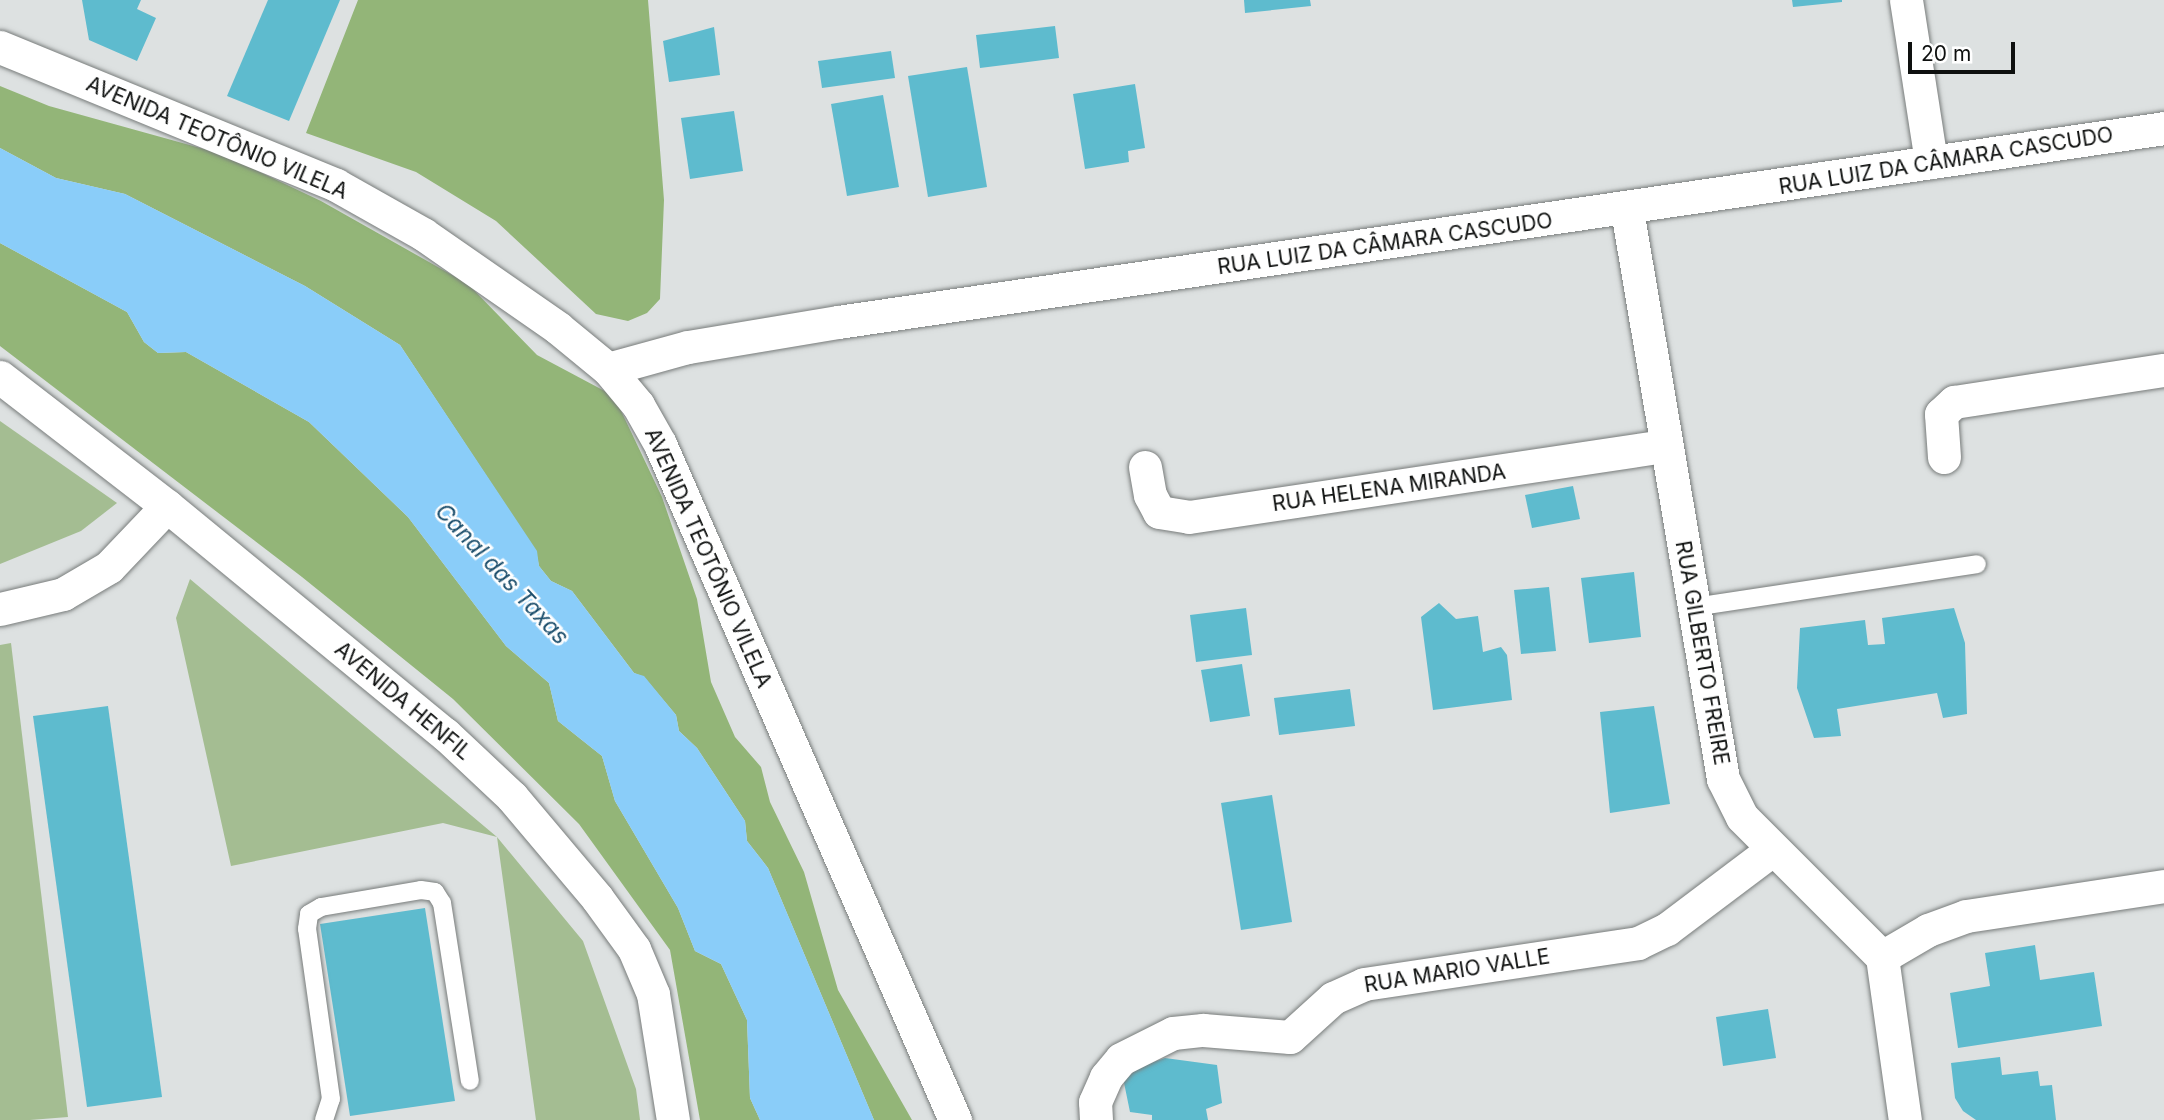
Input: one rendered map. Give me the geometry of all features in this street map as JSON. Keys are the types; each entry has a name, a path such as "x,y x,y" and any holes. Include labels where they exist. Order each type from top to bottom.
{"street":[{"path":"1906,0 1931,162"},
{"name":"AVENIDA TEOTÔNIO VILELA","path":"0,47 335,185 434,242 558,328 608,369 638,405 660,444 955,1120"},
{"name":"RUA LUIZ DA CÂMARA CASCUDO","path":"608,369 688,347 838,322 1627,210 2164,128"},
{"name":"RUA GILBERTO FREIRE","path":"1627,210 1723,779 1742,817 1772,850 1882,957"},
{"path":"1944,457 1941,414 1954,402 2164,370"},
{"name":"AVENIDA HENFIL","path":"0,377 167,506 445,734 512,797 597,898 634,948 653,994 673,1120"},
{"name":"RUA HELENA MIRANDA","path":"1145,467 1150,495 1159,512 1189,517 1666,446"},
{"path":"0,608 62,594 109,567 167,506"},
{"name":"RUA MARIO VALLE","path":"1096,1120 1101,1089 1121,1059 1173,1033 1203,1030 1290,1037 1333,998 1364,984 1638,943 1667,929 1772,850"},
{"path":"1905,1120 1882,957 1928,930 1966,916 2164,886"}],"lane":[{"path":"1694,607 1977,564"},
{"path":"324,1120 331,1099 307,929 309,914 321,907 421,890 435,892 442,903 470,1081"}],"green space":[{"path":"358,0 648,0 664,200 660,299 647,313 628,321 596,314 496,221 416,172 306,133"},
{"path":"0,86 49,106 222,154 321,201 468,284 537,355 614,396 662,497 697,599 711,682 735,737 761,767 770,802 804,872 838,990 912,1120 874,1120 768,868 747,841 745,821 697,748 679,731 676,715 644,677 634,673 572,591 551,581 539,566 536,551 400,345 305,286 125,194 56,178 0,148"},
{"path":"0,243 127,312 144,342 158,353 186,352 309,422 408,517 506,646 549,683 558,721 602,756 615,801 678,908 695,951 721,964 747,1020 750,1098 760,1120 700,1120 670,950 579,824 453,699 302,577 0,346"},
{"path":"0,421 117,503 81,531 0,564"},
{"path":"190,579 497,837 443,823 231,866 176,618"},
{"path":"11,643 68,1117 0,1120 0,645"},
{"path":"497,837 583,941 636,1089 640,1120 536,1120"}],"water":[{"name":"Canal das Taxas","path":"0,148 56,178 125,194 305,286 400,345 537,551 539,566 551,581 572,591 634,673 644,676 676,715 679,731 697,748 745,821 747,841 768,868 874,1120 760,1120 750,1098 747,1020 721,964 695,951 678,908 615,801 602,756 558,721 549,683 506,646 408,517 309,422 186,352 158,353 144,342 127,312 0,243"}],"building":[{"path":"82,0 141,0 137,9 156,18 137,61 89,40"},
{"path":"268,0 340,0 289,121 227,96"},
{"path":"1244,0 1310,0 1311,6 1245,13"},
{"path":"1792,0 1842,0 1842,2 1793,7"},
{"path":"1055,26 1059,58 980,68 976,35"},
{"path":"714,27 720,75 669,82 663,41"},
{"path":"891,51 895,78 822,88 818,61"},
{"path":"967,67 987,187 928,197 908,76"},
{"path":"1135,84 1145,148 1128,151 1129,162 1085,169 1073,94"},
{"path":"883,95 899,187 847,196 831,104"},
{"path":"734,111 743,171 690,179 681,118"},
{"path":"1573,486 1580,519 1532,528 1525,495"},
{"path":"1634,572 1641,637 1589,643 1581,578"},
{"path":"1549,587 1556,651 1521,654 1514,590"},
{"path":"1439,603 1456,619 1478,616 1483,652 1501,647 1507,655 1512,700 1433,710 1421,617"},
{"path":"1246,608 1252,655 1196,662 1190,615"},
{"path":"1954,608 1965,643 1967,714 1943,718 1937,693 1837,709 1841,736 1814,738 1797,688 1800,628 1865,620 1868,645 1885,644 1882,618"},
{"path":"1242,664 1250,716 1210,722 1201,670"},
{"path":"1350,689 1355,726 1279,735 1274,698"},
{"path":"108,706 162,1097 87,1107 33,716"},
{"path":"1654,706 1670,804 1610,813 1600,712"},
{"path":"1272,795 1292,922 1241,930 1221,803"},
{"path":"425,908 455,1101 350,1116 320,924"},
{"path":"2035,945 2040,980 2094,972 2102,1026 1958,1048 1950,993 1990,986 1985,953"},
{"path":"1768,1009 1776,1058 1723,1066 1716,1017"},
{"path":"2000,1057 2002,1075 2038,1071 2040,1086 2052,1085 2056,1120 1976,1120 1963,1111 1955,1098 1951,1063"},
{"path":"1165,1058 1217,1065 1222,1103 1206,1109 1208,1120 1152,1120 1152,1115 1130,1112 1122,1073"}]}
